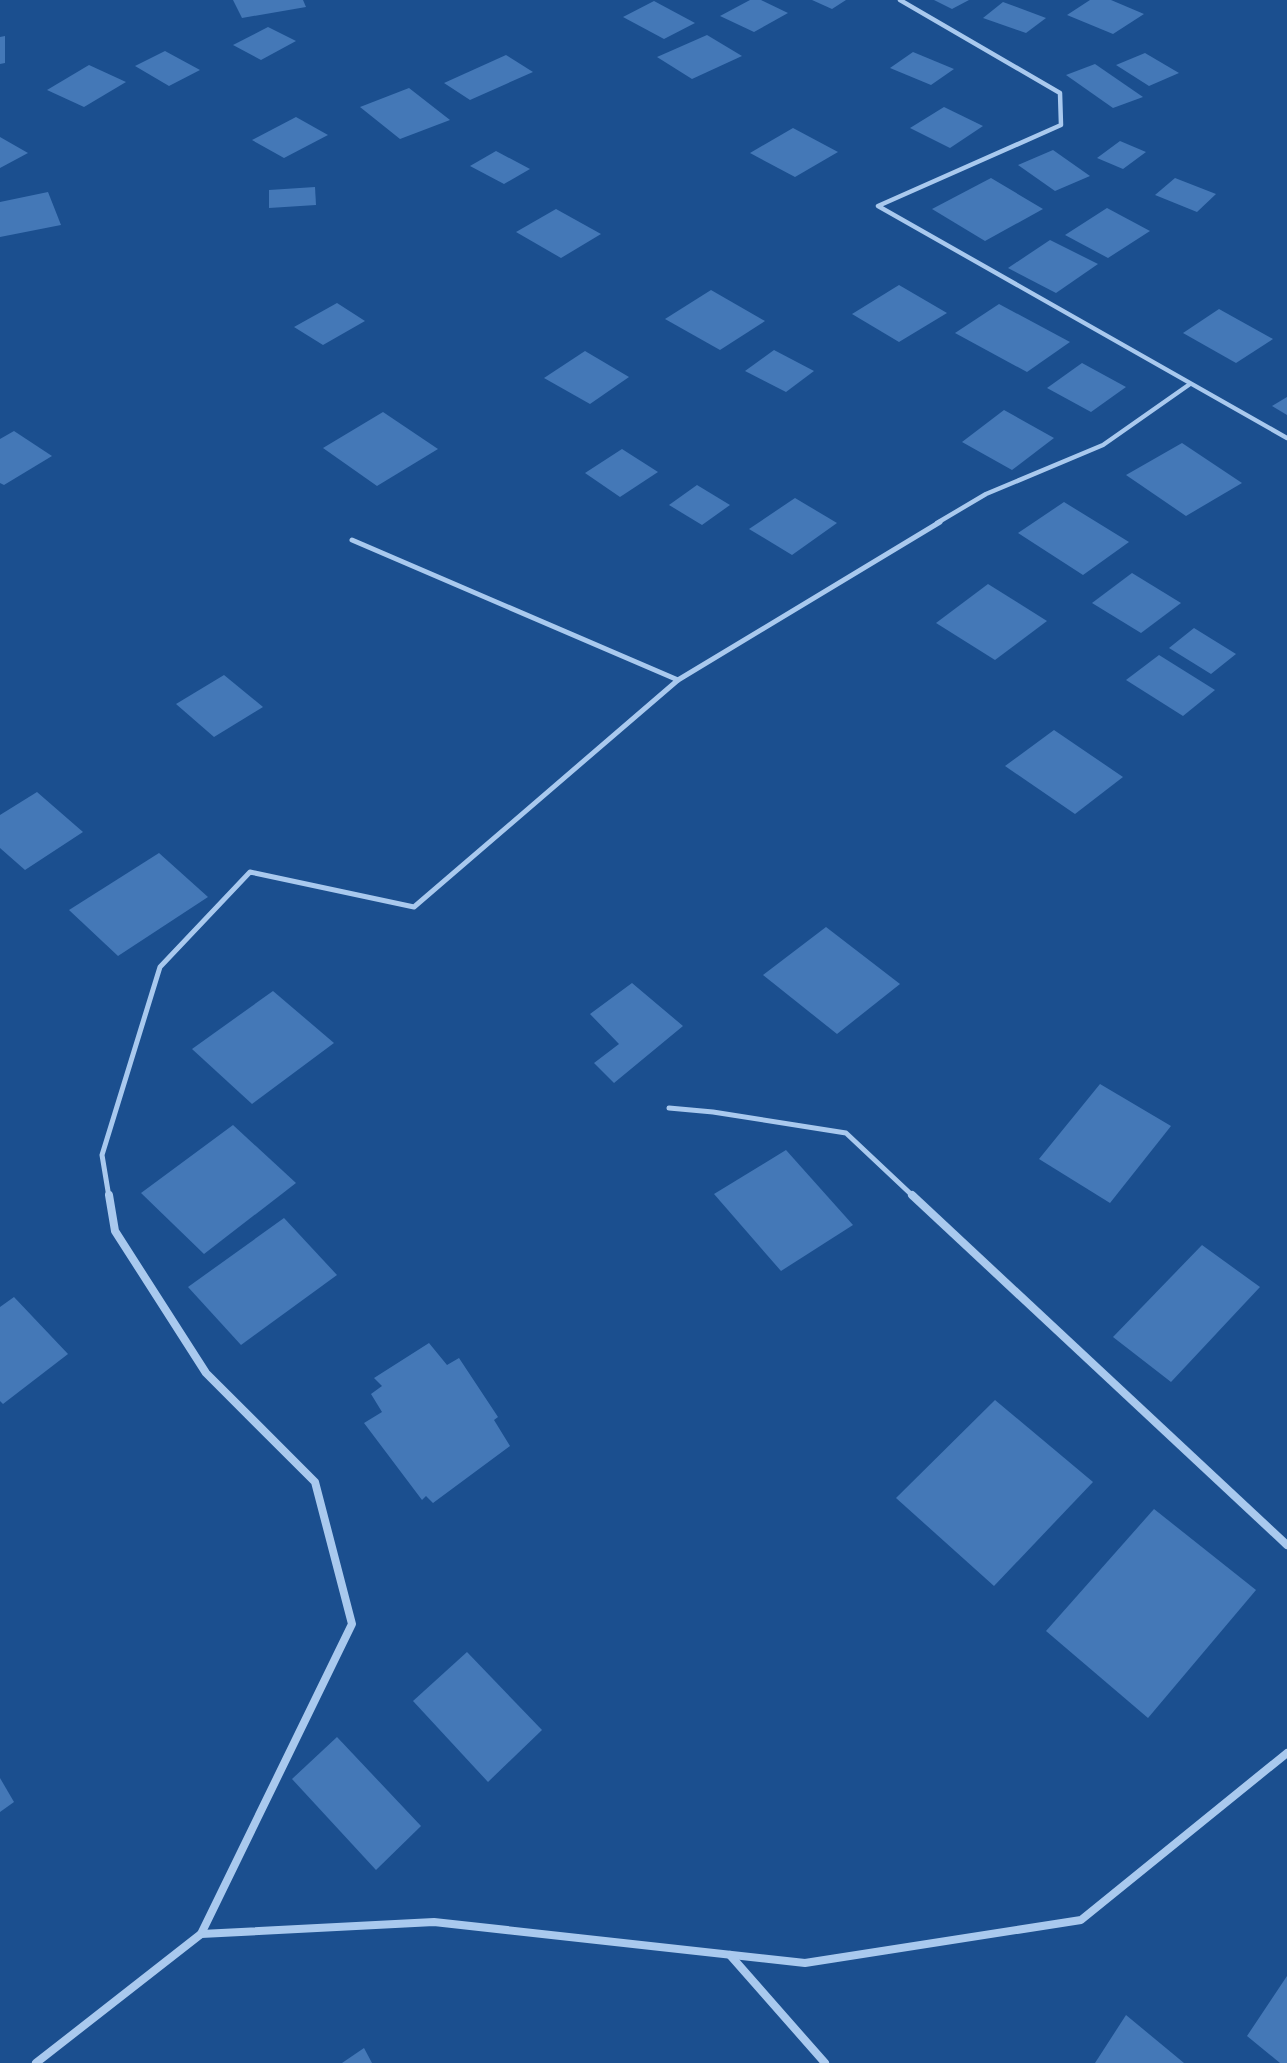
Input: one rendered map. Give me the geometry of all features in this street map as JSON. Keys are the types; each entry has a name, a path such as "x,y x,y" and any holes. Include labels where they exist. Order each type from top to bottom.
{"street":[{"path":"900,0 1060,93 1061,125 878,206 1287,438"},
{"path":"36,2063 201,1934 352,1624 315,1482 206,1373 115,1231 102,1155 160,967 250,872 414,907 678,680 986,494 1103,445 1190,384"},
{"path":"352,540 678,680"},
{"path":"669,1108 713,1112 846,1133 1287,1545"},
{"path":"201,1934 434,1922 805,1963 1081,1920 1287,1753"},
{"path":"730,1954 825,2063"}],"building":[{"path":"233,0 303,0 306,7 242,18"},
{"path":"750,0 761,0 788,13 754,32 720,16"},
{"path":"812,0 846,0 832,9"},
{"path":"934,0 969,0 952,9"},
{"path":"1090,0 1111,0 1144,14 1113,34 1067,15"},
{"path":"654,1 695,23 664,39 623,17"},
{"path":"1003,2 1046,18 1026,33 983,18"},
{"path":"268,27 296,41 261,60 233,45"},
{"path":"707,35 742,56 692,79 657,57"},
{"path":"5,36 5,63 0,64 0,37"},
{"path":"165,51 200,70 169,86 135,66"},
{"path":"913,52 954,69 931,85 890,68"},
{"path":"1145,53 1179,73 1149,86 1116,65"},
{"path":"506,55 533,72 470,100 444,83"},
{"path":"1095,64 1143,97 1113,108 1066,75"},
{"path":"89,65 126,82 84,107 47,90"},
{"path":"409,88 450,120 400,139 360,107"},
{"path":"944,107 983,126 950,148 910,128"},
{"path":"296,117 328,135 284,158 252,140"},
{"path":"793,128 838,152 795,177 750,153"},
{"path":"0,137 28,153 0,168"},
{"path":"1120,141 1146,152 1123,169 1097,158"},
{"path":"1053,150 1090,176 1055,191 1018,165"},
{"path":"496,151 530,169 504,184 470,166"},
{"path":"991,178 1043,209 985,241 932,209"},
{"path":"1175,178 1216,194 1197,212 1155,195"},
{"path":"315,187 316,205 269,208 269,190"},
{"path":"48,192 61,225 0,237 0,202"},
{"path":"1107,208 1150,231 1108,258 1065,235"},
{"path":"556,209 601,234 561,258 516,232"},
{"path":"1050,240 1098,264 1056,293 1008,268"},
{"path":"899,285 947,313 899,342 852,314"},
{"path":"711,290 765,321 720,350 665,319"},
{"path":"337,303 365,321 323,345 294,327"},
{"path":"999,304 1070,342 1027,372 955,333"},
{"path":"1219,309 1273,339 1236,363 1183,333"},
{"path":"774,350 814,371 786,392 745,371"},
{"path":"585,351 629,377 590,404 544,378"},
{"path":"1082,363 1126,387 1091,412 1047,388"},
{"path":"1287,397 1287,415 1272,406"},
{"path":"1004,410 1054,438 1012,470 962,442"},
{"path":"383,412 438,449 377,486 323,448"},
{"path":"14,431 52,456 4,485 0,483 0,439"},
{"path":"1182,443 1242,483 1186,516 1126,475"},
{"path":"622,449 658,472 620,497 585,473"},
{"path":"697,485 730,505 702,525 669,505"},
{"path":"795,498 837,523 792,555 749,529"},
{"path":"1064,502 1129,542 1083,575 1018,533"},
{"path":"1132,573 1181,603 1141,633 1092,603"},
{"path":"988,584 1047,621 995,660 936,623"},
{"path":"1194,628 1236,654 1211,674 1169,648"},
{"path":"1159,655 1215,690 1183,716 1126,680"},
{"path":"224,675 263,707 214,737 176,704"},
{"path":"1054,730 1123,777 1075,814 1005,766"},
{"path":"37,792 83,832 25,870 0,848 0,815"},
{"path":"159,853 208,897 118,956 69,910"},
{"path":"826,927 900,984 837,1034 763,975"},
{"path":"632,983 683,1026 614,1083 594,1063 619,1044 590,1014"},
{"path":"273,991 334,1043 252,1104 192,1049"},
{"path":"1100,1084 1171,1126 1110,1203 1039,1159"},
{"path":"233,1125 296,1183 204,1254 141,1193"},
{"path":"786,1150 853,1225 781,1271 714,1194"},
{"path":"284,1218 337,1275 241,1345 188,1287"},
{"path":"1202,1245 1260,1287 1171,1382 1113,1337"},
{"path":"14,1297 68,1354 3,1404 0,1401 0,1307"},
{"path":"429,1343 447,1365 459,1358 498,1417 494,1420 510,1446 433,1503 426,1496 422,1500 364,1423 382,1412 371,1394 382,1386 374,1378"},
{"path":"995,1400 1093,1482 994,1586 896,1498"},
{"path":"1154,1509 1256,1590 1148,1718 1046,1631"},
{"path":"467,1652 542,1730 488,1782 413,1701"},
{"path":"337,1737 421,1826 376,1870 292,1779"},
{"path":"0,1778 14,1802 0,1812"},
{"path":"1287,1976 1287,2063 1280,2063 1247,2036"},
{"path":"1126,2015 1184,2063 1095,2063"},
{"path":"364,2048 372,2063 342,2063"}]}
